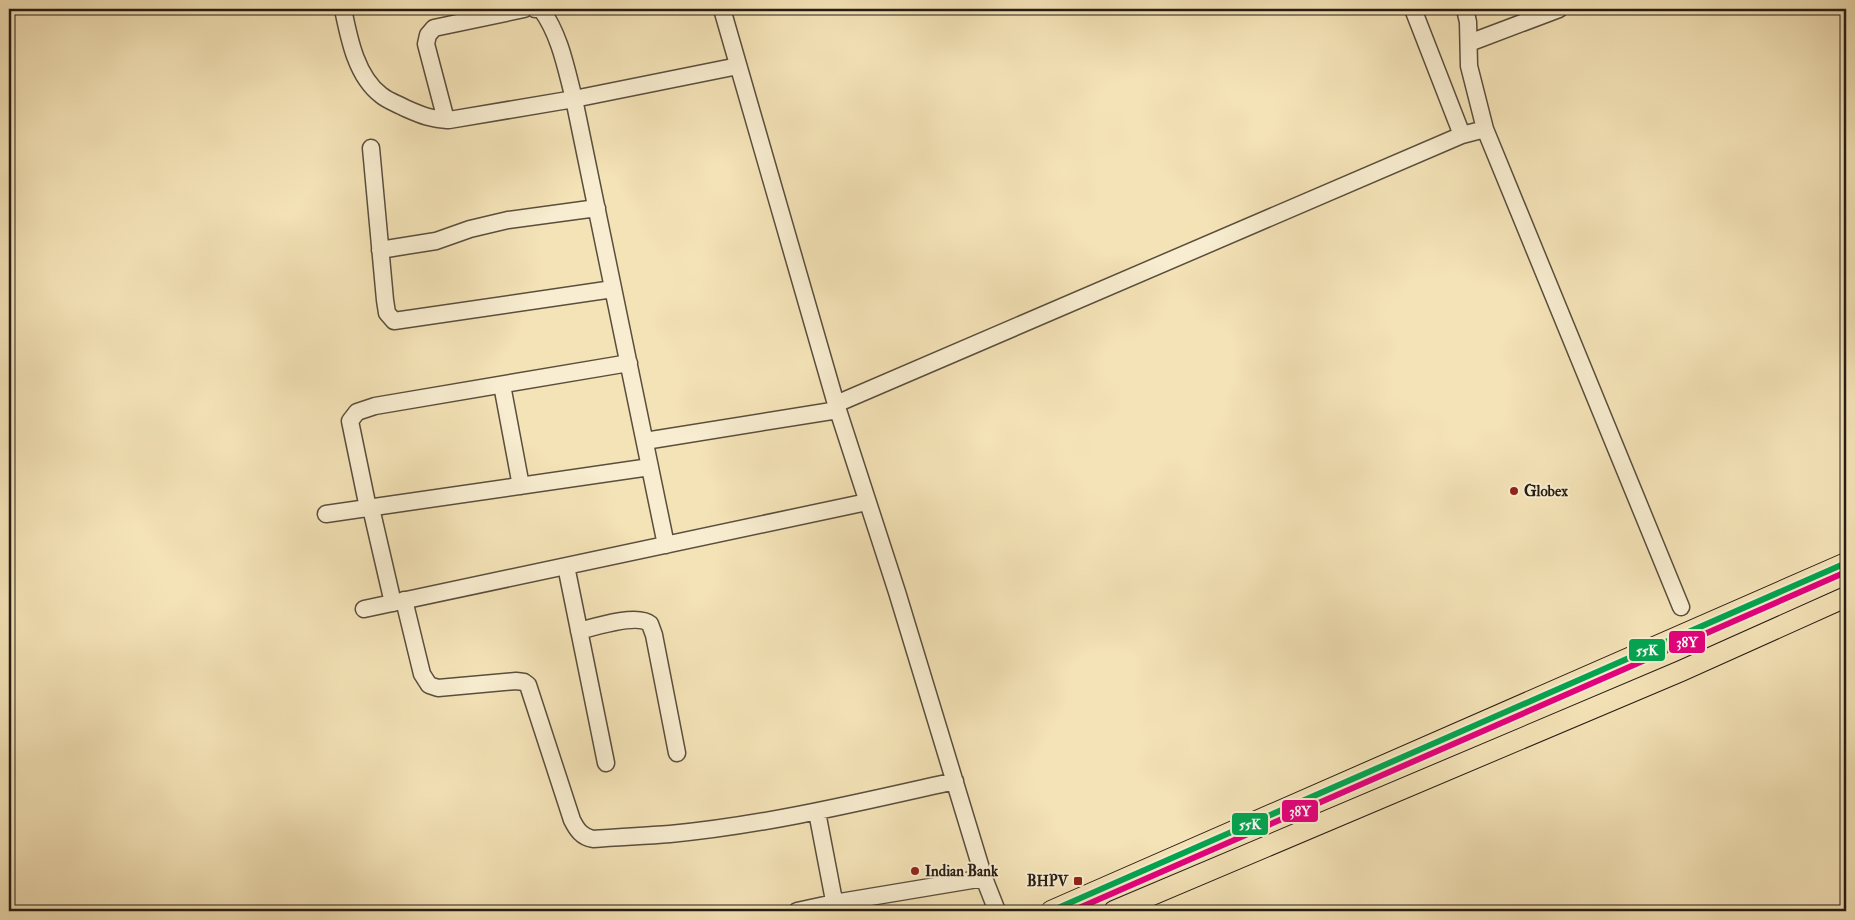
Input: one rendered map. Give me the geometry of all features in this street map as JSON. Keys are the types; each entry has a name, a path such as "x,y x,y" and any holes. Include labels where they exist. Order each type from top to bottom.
{"main road":[{"path":"1051,911 1846,563"},
{"path":"1114,911 1681,671 1846,597"}],"street":[{"path":"343,9 352,52 360,67 381,95 431,119 446,120 574,99 738,66"},
{"path":"446,120 426,44 428,35 434,28 524,9"},
{"path":"535,9 541,9 550,22 574,99 666,545"},
{"path":"722,9 837,407 897,592 984,878 997,911"},
{"path":"1413,9 1462,135"},
{"path":"1465,9 1468,22 1469,66 1485,130 1681,607"},
{"path":"1468,44 1559,9"},
{"path":"645,441 837,407 1462,135 1485,130"},
{"path":"371,148 387,313 394,321 614,289"},
{"path":"380,250 436,241 470,229 508,220 597,208"},
{"path":"629,363 375,406 357,412 350,421 370,508 398,602 422,674 429,684 438,688 516,681 524,682 528,685 572,820 580,833 586,838 670,834 817,812 955,782"},
{"path":"502,385 521,486"},
{"path":"326,514 650,467"},
{"path":"364,609 867,502"},
{"path":"566,566 606,763"},
{"path":"579,631 628,620 647,621 650,624 654,635 677,753"},
{"path":"817,812 835,907"},
{"path":"797,911 835,907 984,878"}],"transit line":[{"name":"55K","path":"1051,911 1846,563"},
{"name":"38Y","path":"1072,911 1846,572"}],"place":[{"name":"Globex","path":"1514,491"},
{"name":"Indian Bank","path":"915,871"},
{"name":"BHPV","path":"1078,881"}]}
